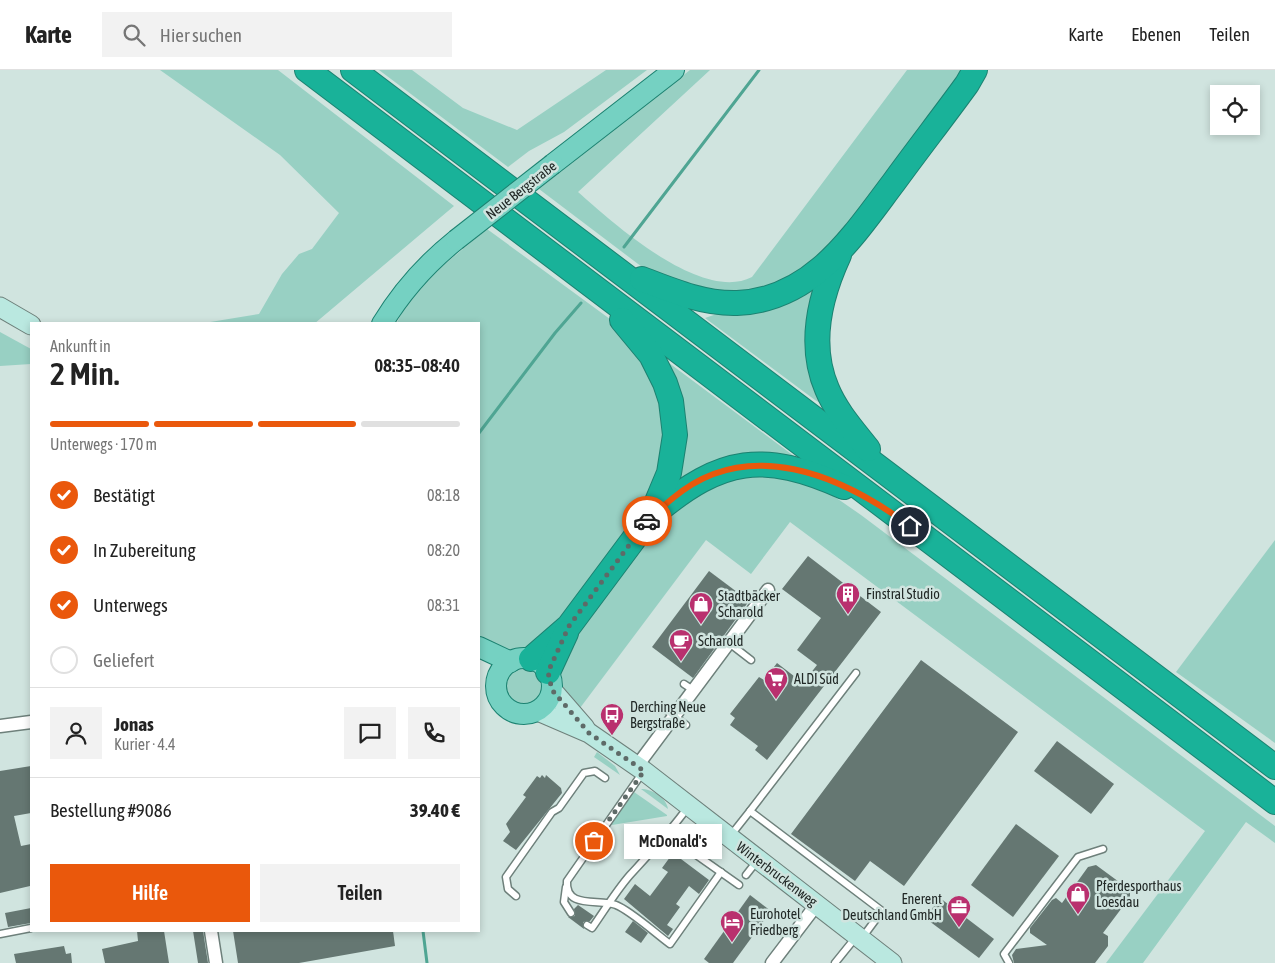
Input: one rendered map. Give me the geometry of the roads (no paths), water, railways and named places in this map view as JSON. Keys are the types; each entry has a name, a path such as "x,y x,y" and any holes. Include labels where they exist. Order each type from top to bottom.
{"highway":[{"path":"307,70 1275,802"},
{"path":"353,70 1275,767"},
{"path":"890,476 843,417 827,389 821,372 817,337 819,315 830,274 841,251 967,84 975,70"},
{"path":"613,267 695,298 736,303 763,299 792,288 807,279 841,251"},
{"path":"535,671 651,516 669,473 674,453 675,418 665,383 651,355 596,289"},
{"path":"651,516 700,480 730,469 752,465 776,465 800,470 878,502"}],"main road":[{"name":"Neue Bergstraße","path":"383,322 396,301 426,266 456,240 674,70"},
{"name":"Winterbruckenweg","path":"480,647 535,671"},
{"path":"480,661 496,682 499,700 505,707 521,714 538,710 550,698 535,671 499,674 496,682"}],"street":[{"path":"0,307 30,324"},
{"path":"640,769 670,713 689,687 729,643 768,590"},
{"name":"Winterbruckenweg","path":"535,671 589,733"},
{"name":"Winterbruckenweg","path":"538,710 589,733 640,769 892,963"},
{"path":"0,726 30,722"},
{"path":"772,963 817,904"},
{"path":"211,932 216,963"}],"lane":[{"path":"729,643 751,660"},
{"path":"729,837 856,673"},
{"path":"670,713 686,725"},
{"path":"573,911 564,902 567,880 640,769"},
{"path":"516,896 508,889 506,877 552,812 559,808 584,774 595,772 605,778"},
{"path":"591,923 629,876 668,835 689,806"},
{"path":"750,811 882,911 835,963"},
{"path":"668,835 739,885"},
{"path":"1009,963 1004,954 1078,857 1103,849"},
{"path":"746,875 758,860"},
{"path":"566,888 570,894 586,903 609,903 616,905 670,944 721,872"},
{"path":"0,934 30,928"}],"waterway":[{"path":"624,247 759,70"},
{"path":"480,432 555,333 581,303"},
{"path":"423,932 427,963"}],"place":[{"name":"Finstral Studio","path":"848,615"},
{"name":"Stadtbäcker Scharold","path":"701,625"},
{"name":"Scharold","path":"681,662"},
{"name":"ALDI Süd","path":"776,700"},
{"name":"Derching Neue Bergstraße","path":"612,736"},
{"name":"McDonald's","path":"594,841"},
{"name":"Pferdesporthaus Loesdau","path":"1078,915"},
{"name":"Enerent Deutschland GmbH","path":"959,928"},
{"name":"Eurohotel Friedberg","path":"732,943"}]}
